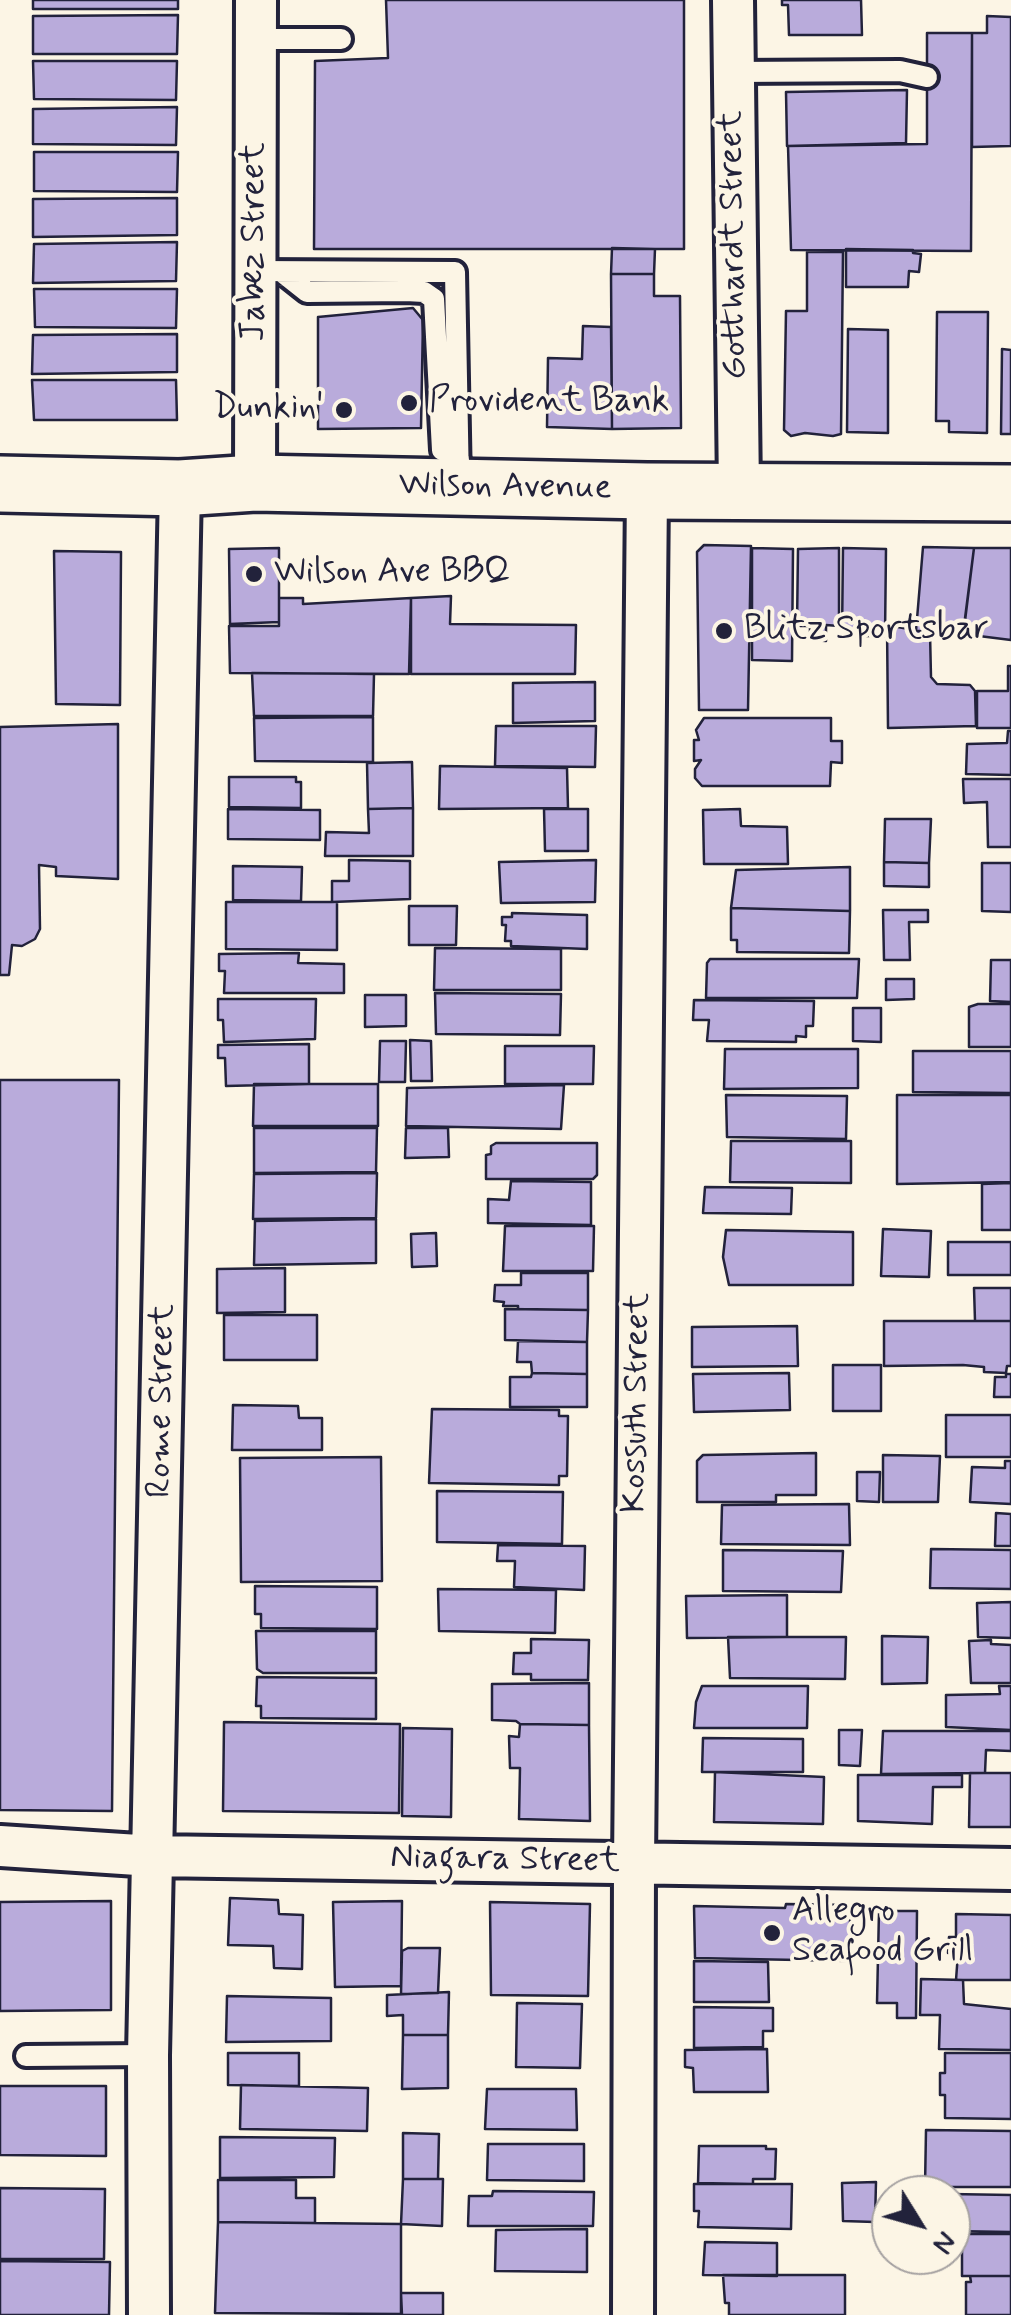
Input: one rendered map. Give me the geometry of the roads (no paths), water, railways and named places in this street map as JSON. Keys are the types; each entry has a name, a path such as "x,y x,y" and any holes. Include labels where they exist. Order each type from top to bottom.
{"main road":[{"name":"Wilson Avenue","path":"0,484 180,488 459,473 647,492 1011,493"}],"street":[{"name":"Gotthardt Street","path":"733,0 739,490"},
{"name":"Jabez Street","path":"255,483 269,272 256,20"},
{"name":"Rome Street","path":"149,2315 148,2056 180,488"},
{"name":"Kossuth Street","path":"633,2315 647,492"},
{"name":"Niagara Street","path":"0,1846 154,1856 1011,1869"}],"lane":[{"path":"256,20 341,39"},
{"path":"733,72 900,71 927,77"},
{"path":"269,272 455,272 459,473"},
{"path":"269,272 307,292 406,291 424,292 434,299 442,450 459,473"},
{"path":"26,2056 148,2056"}],"place":[{"name":"Provident Bank","path":"409,403"},
{"name":"Dunkin'","path":"344,410"},
{"name":"Wilson Ave BBQ","path":"254,574"},
{"name":"Blitz Sportsbar","path":"724,631"},
{"name":"Allegro Seafood Grill","path":"772,1933"}]}
